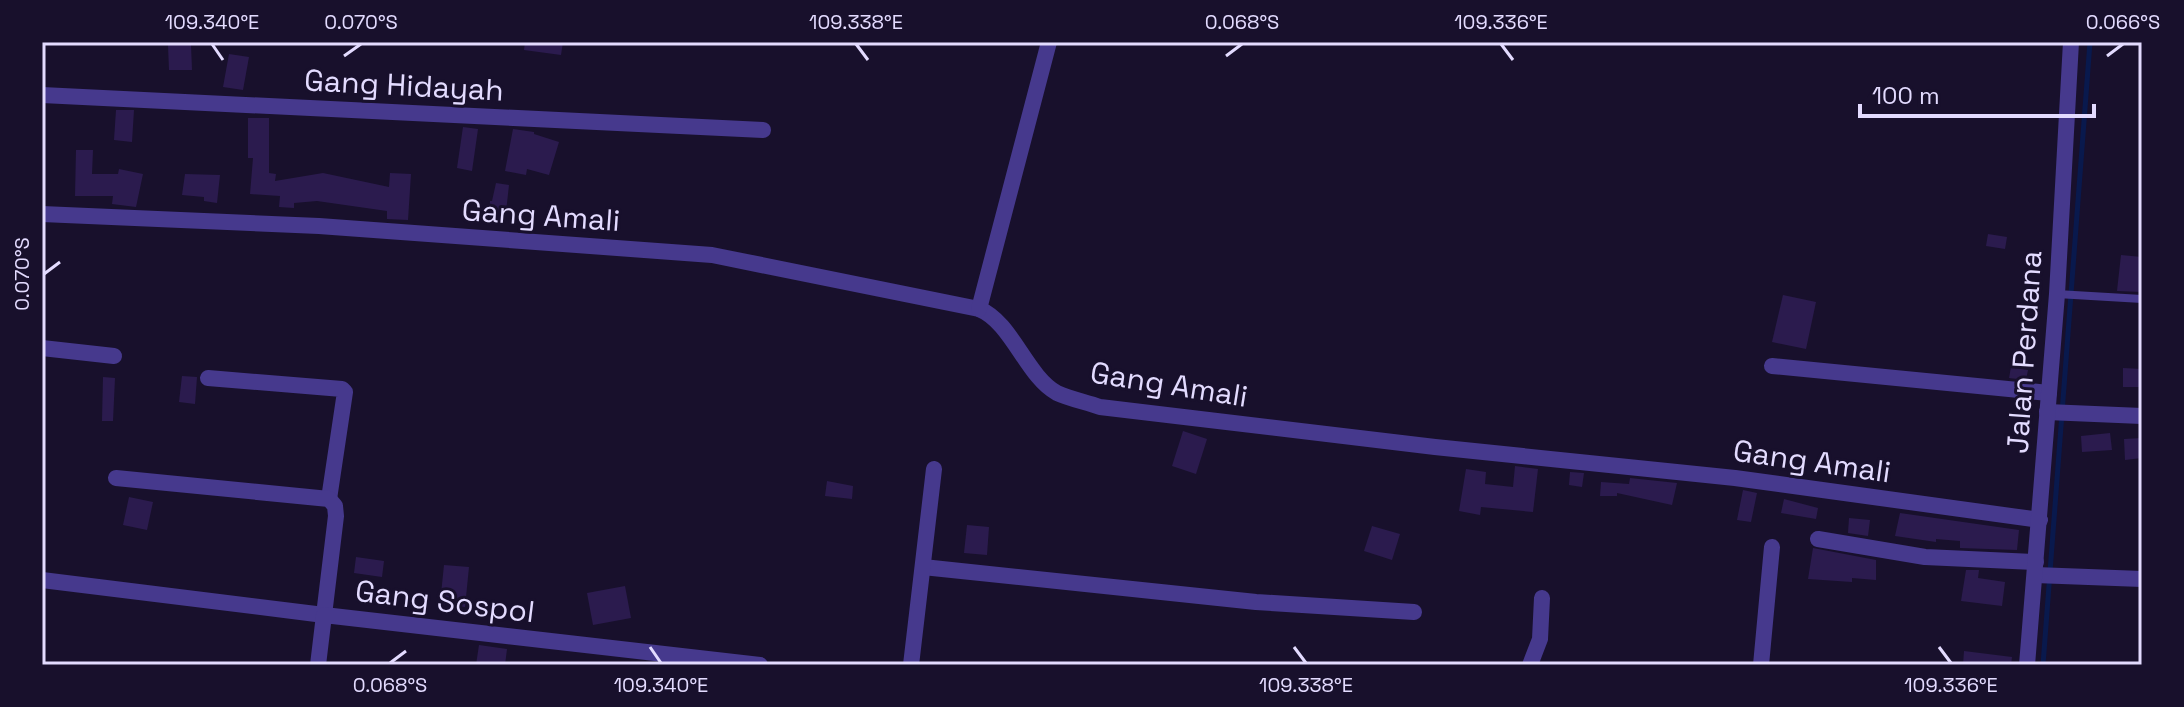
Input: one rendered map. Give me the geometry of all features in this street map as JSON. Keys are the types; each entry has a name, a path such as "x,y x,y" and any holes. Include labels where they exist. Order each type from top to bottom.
{"street":[{"path":"979,309 1049,42"},
{"name":"Jalan Perdana","path":"2027,665 2050,412 2049,393 2061,294 2071,42"},
{"name":"Gang Hidayah","path":"42,95 763,130"},
{"name":"Gang Amali","path":"42,214 319,226 712,255 990,313 1030,366 1055,392 1100,407 1735,478 2040,520"},
{"path":"42,348 114,356"},
{"path":"1772,366 2049,393"},
{"path":"208,378 342,389 345,392 329,499"},
{"path":"2050,412 2142,416"},
{"path":"911,665 934,469"},
{"path":"42,580 324,615 336,516 335,506 329,499 116,478"},
{"path":"1818,539 1925,557 2142,579"},
{"path":"1761,665 1772,547"},
{"path":"923,567 1256,602 1414,612"},
{"path":"1530,665 1540,639 1542,598"},
{"name":"Gang Sospol","path":"318,665 324,615 760,665"}],"lane":[{"path":"2061,294 2142,299"}],"building":[{"path":"525,42 563,42 561,55 524,50"},
{"path":"168,45 191,45 192,70 169,70"},
{"path":"229,54 249,57 243,90 223,87"},
{"path":"116,110 134,110 132,142 114,140"},
{"path":"248,118 269,118 269,173 276,174 275,181 323,173 389,187 390,173 411,174 408,220 387,219 387,211 317,201 294,203 294,208 279,207 280,196 250,194 253,158 248,158"},
{"path":"463,127 478,129 472,171 457,168"},
{"path":"513,129 534,132 559,142 549,175 527,169 526,175 505,171"},
{"path":"76,150 93,150 92,174 118,174 119,169 143,174 136,207 112,204 113,196 75,196"},
{"path":"185,174 220,175 217,203 204,201 204,197 182,195"},
{"path":"496,183 509,185 505,221 489,220 490,201"},
{"path":"1988,234 2007,237 2005,249 1986,246"},
{"path":"2121,255 2142,257 2142,292 2117,291"},
{"path":"1783,295 1816,302 1806,349 1772,342"},
{"path":"2011,367 2028,370 2026,380 2009,378"},
{"path":"2123,368 2142,369 2142,387 2123,387"},
{"path":"182,376 197,377 195,404 179,402"},
{"path":"103,377 115,378 113,421 102,421"},
{"path":"1183,431 1207,439 1196,474 1172,466"},
{"path":"2110,433 2112,450 2082,452 2081,436"},
{"path":"2142,438 2142,458 2125,460 2124,439"},
{"path":"1515,466 1538,469 1533,512 1481,507 1480,515 1459,511 1466,469 1486,472 1485,484 1513,487"},
{"path":"1570,472 1584,473 1582,487 1569,485"},
{"path":"1630,478 1677,483 1672,505 1617,493 1617,496 1600,496 1601,482 1629,484"},
{"path":"827,481 853,486 852,499 825,496"},
{"path":"1743,490 1757,493 1751,522 1737,520"},
{"path":"129,497 153,502 147,530 123,525"},
{"path":"1784,499 1818,508 1816,519 1781,513"},
{"path":"1900,513 2019,530 2017,550 1960,548 1960,541 1936,539 1936,542 1895,536"},
{"path":"1849,518 1870,520 1868,536 1848,533"},
{"path":"967,525 989,527 987,555 964,553"},
{"path":"1372,526 1400,534 1392,560 1364,551"},
{"path":"1813,548 1876,560 1876,580 1808,579"},
{"path":"356,557 384,561 382,577 354,573"},
{"path":"444,565 469,567 465,607 440,604"},
{"path":"1966,570 1979,570 1978,578 2005,582 2002,606 1961,601"},
{"path":"625,586 631,618 593,625 587,593"},
{"path":"479,645 507,649 505,665 476,665"},
{"path":"1964,651 2012,657 2011,665 1963,665"}],"waterway":[{"path":"2043,665 2090,42"}]}
